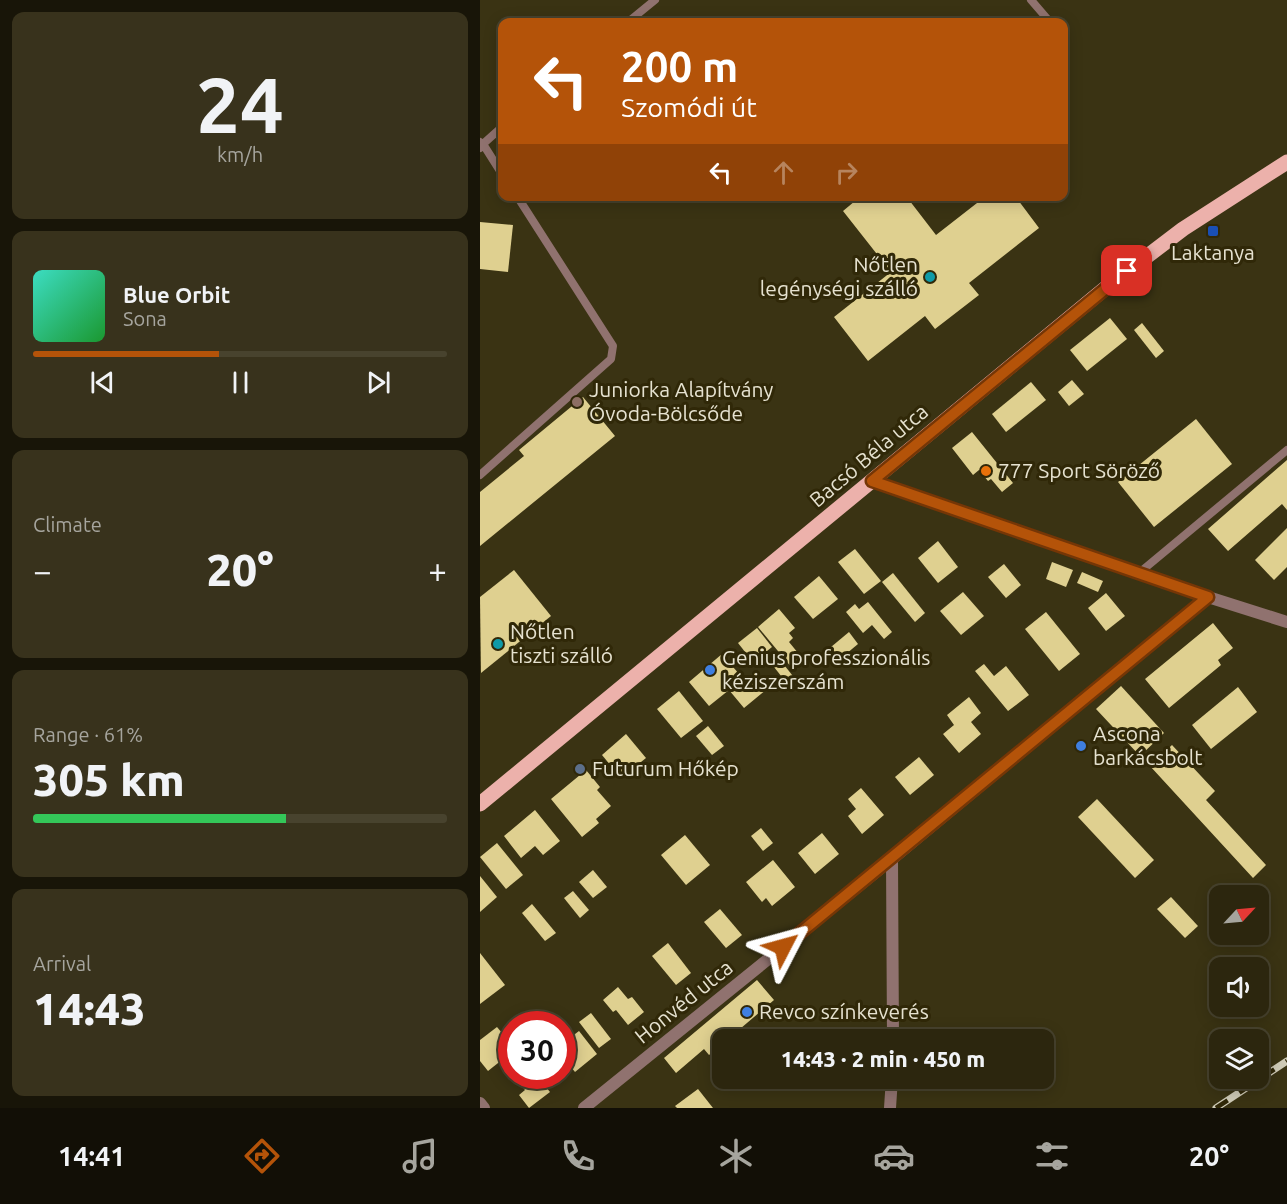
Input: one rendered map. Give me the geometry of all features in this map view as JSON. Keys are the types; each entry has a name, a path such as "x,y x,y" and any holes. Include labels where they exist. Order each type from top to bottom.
{"main road":[{"name":"Bacsó Béla utca","path":"483,796 1118,279 1184,229 1287,162"}],"street":[{"path":"872,481 1287,622"},
{"name":"Honvéd utca","path":"584,1108 892,859 1208,597"},
{"path":"892,859 893,1029"},
{"path":"890,1108 891,1089"},
{"path":"480,1102 484,1108"}],"lane":[{"path":"633,18 655,0"},
{"path":"1032,0 1047,18"},
{"path":"498,130 481,144 498,168"},
{"path":"480,475 610,359 613,346 520,201"},
{"path":"1139,573 1287,450"}],"building":[{"name":"Nőtlen legénységi szálló","path":"855,201 910,201 936,235 980,201 1019,201 1039,228 969,283 979,295 935,329 925,316 868,361 834,317 891,272 843,211"},
{"path":"480,222 513,225 508,272 480,269"},
{"path":"1110,318 1127,339 1087,371 1070,350"},
{"path":"1142,323 1164,351 1156,358 1134,330"},
{"path":"1072,380 1084,394 1069,406 1058,392"},
{"path":"1031,382 1046,400 1006,432 992,414"},
{"path":"583,397 615,436 480,546 480,492 524,456 519,450"},
{"path":"1196,419 1232,464 1154,527 1118,482"},
{"path":"972,432 1013,483 1002,492 979,470 973,475 952,448"},
{"path":"1287,460 1287,510 1282,504 1228,551 1208,529"},
{"path":"1287,528 1287,567 1274,580 1255,560"},
{"path":"938,541 958,567 938,583 918,558"},
{"path":"855,549 881,581 864,594 838,562"},
{"path":"1052,562 1073,570 1066,587 1046,579"},
{"path":"1004,564 1021,585 1006,598 988,577"},
{"name":"Nőtlen tiszti szálló","path":"514,570 551,616 481,673 480,597"},
{"path":"1082,572 1103,581 1098,592 1077,583"},
{"path":"893,573 925,613 915,622 882,582"},
{"path":"819,576 838,599 813,619 794,597"},
{"path":"963,592 984,616 961,635 940,611"},
{"path":"1106,593 1125,616 1106,631 1088,608"},
{"path":"868,602 892,632 884,639 872,625 863,633 846,612 855,604 859,609"},
{"path":"779,609 795,628 789,633 793,638 789,642 803,659 792,668 758,627"},
{"path":"1046,612 1080,654 1059,671 1025,629"},
{"path":"1213,623 1233,648 1218,660 1221,665 1169,708 1145,679"},
{"path":"757,628 772,647 753,662 738,643"},
{"path":"849,632 858,644 840,659 831,647"},
{"path":"722,654 745,681 754,673 767,689 744,708 729,690 709,706 689,682"},
{"path":"781,661 796,680 789,686 774,667"},
{"path":"984,664 994,676 1006,666 1029,695 1008,711 975,671"},
{"path":"1121,686 1164,733 1140,756 1096,709"},
{"path":"1238,687 1257,712 1211,749 1192,725"},
{"path":"679,691 703,721 681,738 657,709"},
{"path":"969,697 981,713 971,722 981,734 959,753 943,734 954,725 947,715"},
{"path":"708,726 724,746 712,755 696,736"},
{"path":"626,734 646,758 621,778 602,755"},
{"path":"1172,745 1215,791 1206,800 1266,865 1253,878 1150,766"},
{"path":"919,757 934,775 910,795 895,777"},
{"path":"586,770 600,787 597,790 611,806 596,819 599,823 582,837 551,799"},
{"path":"861,788 884,815 862,834 848,816 856,809 848,799"},
{"path":"1097,799 1154,860 1135,878 1078,817"},
{"path":"535,810 560,841 543,855 535,846 521,858 504,836"},
{"path":"761,828 773,843 763,851 751,836"},
{"path":"822,833 839,854 815,874 798,853"},
{"path":"685,835 710,865 686,885 661,855"},
{"path":"497,843 523,875 506,889 480,857"},
{"path":"773,860 795,887 772,906 766,898 762,902 746,882"},
{"path":"593,870 607,887 593,898 579,882"},
{"path":"480,876 497,897 480,912"},
{"path":"573,891 589,910 580,918 564,898"},
{"path":"1171,897 1198,926 1185,938 1157,909"},
{"path":"532,904 556,933 545,941 522,913"},
{"path":"720,909 742,935 726,948 704,922"},
{"path":"668,943 691,973 676,985 652,956"},
{"path":"480,953 505,985 480,1004"},
{"path":"757,980 774,1000 740,1029 712,1029 712,1052 709,1055 704,1049 676,1073 664,1058"},
{"path":"618,987 628,999 632,997 644,1012 628,1025 616,1010 613,1012 603,1000"},
{"path":"591,1013 611,1039 599,1048 579,1022"},
{"path":"498,1028 498,1063 488,1071 480,1061 480,1040"},
{"path":"579,1031 597,1054 576,1071 576,1033"},
{"path":"548,1089 550,1092 529,1108 519,1095 525,1090"},
{"path":"698,1089 713,1108 677,1108 675,1106"}],"railway":[{"path":"1216,1108 1287,1061"}],"place":[{"name":"Laktanya","path":"1213,231"},
{"name":"Nőtlen legénységi szálló","path":"930,277"},
{"name":"Juniorka Alapítvány Óvoda-Bölcsőde","path":"577,402"},
{"name":"777 Sport Söröző","path":"986,471"},
{"name":"Nőtlen tiszti szálló","path":"498,644"},
{"name":"Genius professzionális kéziszerszám","path":"710,670"},
{"name":"Ascona barkácsbolt","path":"1081,746"},
{"name":"Futurum Hőkép","path":"580,769"},
{"name":"Revco színkeverés","path":"747,1012"}],"route":[{"path":"783,947 1208,597 872,481 1127,271"}]}
